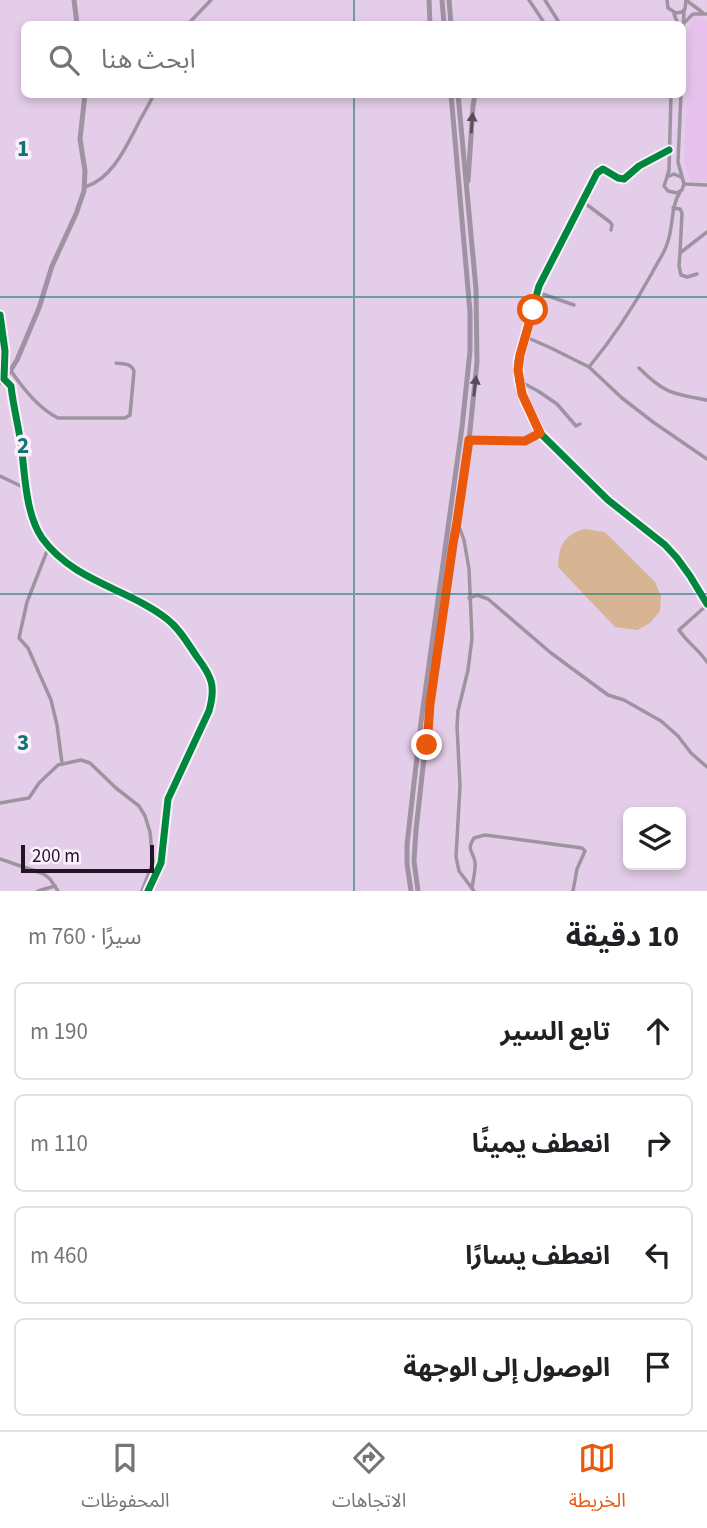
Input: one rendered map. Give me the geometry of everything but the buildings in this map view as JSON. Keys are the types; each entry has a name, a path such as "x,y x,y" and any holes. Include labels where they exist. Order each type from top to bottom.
{"main road":[{"path":"74,0 77,21"},
{"path":"429,0 430,21"},
{"path":"442,0 447,21"},
{"path":"448,21 449,0"},
{"path":"2,381 11,371 39,308 52,266 76,214 85,187 80,139 85,98"},
{"path":"418,891 414,861 416,830 430,704 469,440 478,348 476,289 467,202 452,98"},
{"path":"411,891 408,836 470,351 458,98"},
{"path":"467,202 474,98"}],"street":[{"path":"191,21 211,0"},
{"path":"529,0 543,21"},
{"path":"545,0 558,21"},
{"path":"667,0 667,5 677,21"},
{"path":"684,21 686,0"},
{"path":"686,0 706,15"},
{"path":"673,12 679,13 685,9 699,11"},
{"path":"686,22 693,14 706,15"},
{"path":"85,187 98,182 110,169 131,140 152,98"},
{"path":"671,98 669,171 664,186 673,208"},
{"path":"589,368 614,337 665,250 673,208 684,184 678,162 681,98"},
{"path":"669,150 639,166 624,179 605,170 600,170 595,176 537,292 518,361 519,381 525,402 540,433 608,500 665,545 690,576 707,605 679,630 707,662"},
{"path":"667,177 674,174 681,177"},
{"path":"684,184 707,186"},
{"path":"667,191 674,194 680,192"},
{"path":"582,201 610,222 611,230"},
{"path":"673,208 680,209 683,215 679,266 681,275 688,277 697,274"},
{"path":"680,253 707,232"},
{"path":"537,292 574,305"},
{"path":"0,314 5,351 2,381 11,386 33,521 60,558 167,620 186,640 213,683 209,711 168,799 161,863 148,891"},
{"path":"526,337 589,368 653,422 707,459"},
{"path":"11,371 37,402 58,418 125,418 130,415 134,371 128,364 116,363"},
{"path":"639,368 655,384 670,393 707,400"},
{"path":"519,381 557,404 576,426 580,424"},
{"path":"469,440 525,441 540,433"},
{"path":"0,476 27,489"},
{"path":"457,522 466,552 472,649 457,726 460,786 456,846 459,871 473,890"},
{"path":"48,545 27,602 19,639 28,648 51,700 62,762"},
{"path":"470,598 477,595 488,598 551,653 604,692 661,721 707,767"},
{"path":"0,803 28,799 52,769 62,762 88,761 143,811 150,832 153,862 142,891"},
{"path":"473,890 475,860 470,846 474,838 485,835 582,848 585,851 577,869 573,891"},
{"path":"0,859 44,874 58,891"},
{"path":"38,891 55,886"}],"shaded area":[{"path":"694,17 707,20 707,182 691,181 684,163 690,24"},
{"path":"584,529 605,532 655,582 661,596 660,611 650,623 637,630 615,627 558,567 564,542"}],"cycle path":[{"path":"669,150 639,166 624,179 603,169 597,173 539,286 518,361 519,381 525,402 540,433 608,500 665,545 690,576 707,604"},
{"path":"0,315 5,351 4,379 11,386 29,505 36,528 55,553 69,565 167,619 183,637 211,682 209,711 168,799 161,863 148,891"}],"route":[{"path":"427,745 430,704 469,440 525,441 540,433 522,394 518,370 518,361 533,310"}]}
